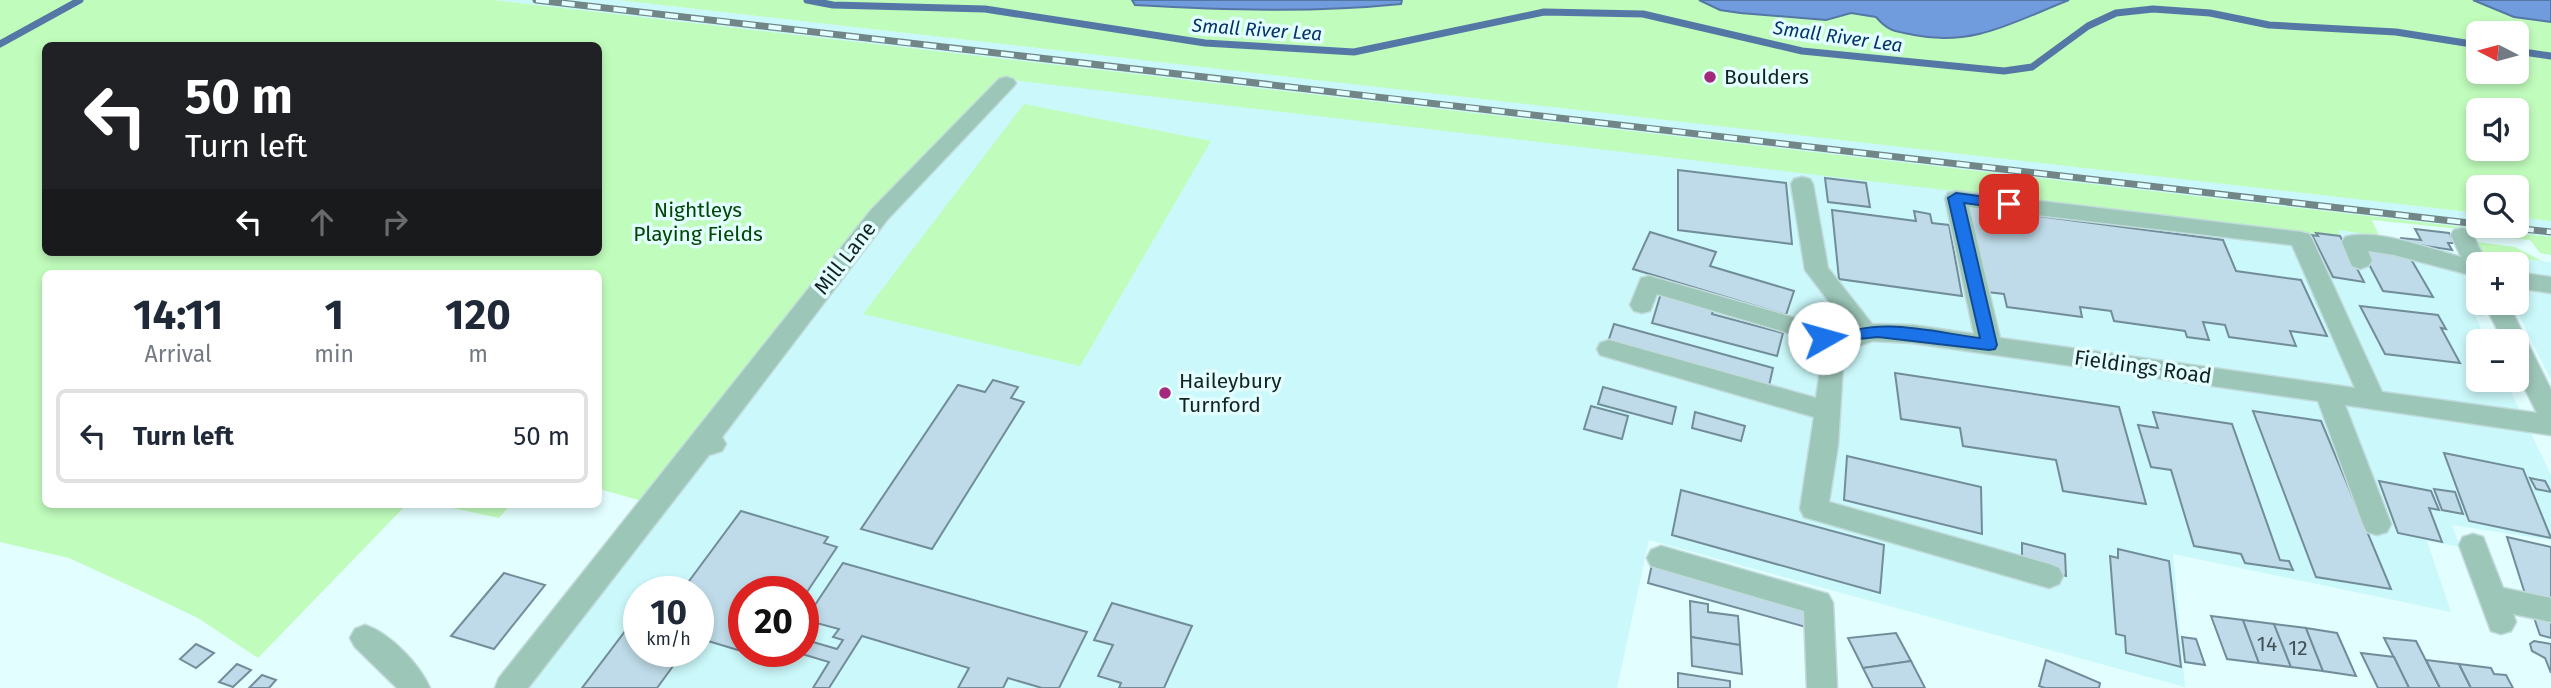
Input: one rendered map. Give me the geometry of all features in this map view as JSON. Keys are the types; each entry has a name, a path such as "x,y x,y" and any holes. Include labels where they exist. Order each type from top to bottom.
{"street":[{"name":"Mill Lane","path":"510,688 706,445 862,236 1006,83"},
{"path":"1802,184 1817,270 1867,332"},
{"path":"1989,345 1956,198 2301,240 2374,401"},
{"path":"2462,235 2470,252"},
{"path":"2360,261 2353,242 2394,247 2466,265"},
{"path":"2529,282 2551,285"},
{"path":"1642,305 1649,284 1811,331 1836,345 1831,366 1825,444 1814,509 2049,576"},
{"name":"Fieldings Road","path":"1836,345 1855,334 1867,332 1912,334 2551,425"},
{"path":"1609,349 1828,411"},
{"path":"2540,370 2551,415"},
{"path":"2328,394 2377,524"},
{"path":"2473,545 2497,610 2551,610"},
{"path":"1661,558 1818,603 1822,688"},
{"path":"365,638 396,665 415,688"}],"shaded area":[{"path":"493,0 618,0 1994,157 2466,212 2466,227"},
{"path":"1019,80 1669,155 2311,233 2317,236 2316,233 2340,235 2337,230 2379,236 2382,241 2452,250 2466,279 2466,315 2475,315 2481,329 2466,329 2466,392 2511,392 2551,475 2551,540 2452,525 2460,547 2427,541 2451,612 2173,554 2185,687 1649,540 1617,688 521,688 870,236"},
{"path":"2529,218 2551,221 2551,237 2529,234"},
{"path":"2529,259 2551,262 2551,380 2529,335 2529,329 2526,329 2519,315 2529,315"}],"green space":[{"name":"Nightleys Playing Fields","path":"0,0 493,0 2466,227 2466,230 2372,220 2379,236 2338,230 2340,236 2317,233 2318,236 2311,233 1003,79 642,501 602,490 602,270 42,270 42,508 403,508 258,658 198,618 69,558 0,542"},
{"path":"618,0 2551,0 2551,221 2529,218 2529,175 2466,175 2466,212"},
{"path":"1024,104 1211,141 1080,366 863,314"},
{"name":"Nightleys Playing Fields","path":"2529,234 2551,237 2551,255 2540,253 2530,240 2511,238 2529,238"},
{"path":"2477,242 2515,247 2525,252 2482,252"},
{"path":"2529,254 2542,261 2529,259"},
{"path":"453,508 508,508 499,518"}],"water":[{"path":"1132,0 1402,0 1401,4 1368,7 1268,10 1135,5"},
{"path":"1699,0 2069,0 1994,30 1956,38 1936,38 1897,32 1876,17 1851,13 1826,20 1740,13 1720,10"},
{"path":"2473,0 2551,0 2551,22 2514,17"}],"building":[{"path":"1678,170 1786,183 1792,244 1678,230"},
{"path":"1825,178 1866,183 1870,207 1828,202"},
{"path":"1969,207 2223,240 2236,271 2301,280 2327,336 2290,331 2296,346 2229,337 2225,325 2203,322 2209,340 2187,337 2185,331 2114,321 2111,311 2080,307 2082,317 2007,307 2004,294 1987,292"},
{"path":"1832,210 1916,221 1914,211 1930,214 1932,223 1949,225 1962,296 1839,279"},
{"path":"2415,229 2449,233 2455,243 2448,243 2452,250 2400,242 2401,238 2421,240"},
{"path":"1650,232 1716,252 1710,266 1794,291 1786,315 1633,269"},
{"path":"2316,233 2340,236 2364,282 2333,277 2312,235 2318,236"},
{"path":"2360,247 2408,254 2433,297 2383,291"},
{"path":"1661,293 1714,307 1712,314 1783,333 1777,356 1652,323"},
{"path":"2360,306 2438,315 2446,329 2441,328 2460,363 2385,354"},
{"path":"1614,324 1773,368 1768,390 1607,345"},
{"path":"1895,373 2119,407 2146,504 2063,491 2056,460 1963,446 1960,428 1901,419"},
{"path":"993,380 1018,387 1011,398 1024,402 932,549 861,529 958,385 985,392"},
{"path":"1603,387 1676,407 1672,424 1598,404"},
{"path":"1591,406 1628,416 1622,439 1584,429"},
{"path":"2253,411 2321,421 2391,589 2316,577"},
{"path":"1695,412 1745,426 1741,441 1692,428"},
{"path":"2153,412 2232,424 2280,560 2289,561 2293,570 2245,563 2241,554 2194,546 2171,470 2151,467 2138,425 2158,428"},
{"path":"2444,453 2523,469 2551,538 2469,521"},
{"path":"1847,456 1981,487 1982,534 1844,500"},
{"path":"2530,478 2545,481 2551,492 2536,489"},
{"path":"2379,481 2431,491 2439,510 2429,508 2442,542 2398,533"},
{"path":"2434,489 2455,492 2463,514 2442,510"},
{"path":"1681,490 1884,545 1880,593 1672,535"},
{"path":"741,511 828,537 824,543 837,547 818,576 728,576 728,647 714,643 714,576 693,576"},
{"path":"2507,537 2551,547 2551,603 2526,597"},
{"path":"2022,543 2065,554 2066,576 2022,564"},
{"path":"2118,549 2169,561 2181,667 2126,653 2125,636 2116,634 2110,556 2118,558"},
{"path":"843,563 1087,632 1059,688 1042,688 1008,678 1003,688 958,688 969,668 862,636 829,688 813,688 829,662 819,659 819,644 837,649 843,640 833,637 839,629 819,624 819,599"},
{"path":"1652,564 1814,610 1813,629 1648,583"},
{"path":"504,573 545,585 494,649 451,636"},
{"path":"1690,601 1708,604 1708,612 1738,616 1740,645 1691,637"},
{"path":"1112,603 1192,626 1164,688 1119,688 1121,683 1098,676 1113,645 1094,640"},
{"path":"2532,612 2551,617 2551,638 2540,635"},
{"path":"2211,616 2243,620 2259,663 2227,659"},
{"path":"2243,620 2274,624 2291,667 2259,663"},
{"path":"2274,624 2306,628 2323,671 2291,667"},
{"path":"2306,628 2337,633 2356,676 2323,671"},
{"path":"1896,633 1911,661 1863,668 1848,638"},
{"path":"623,634 623,667 672,667 657,688 582,688"},
{"path":"1691,637 1740,645 1742,674 1692,666"},
{"path":"2182,637 2196,639 2205,665 2185,662"},
{"path":"2384,638 2416,641 2440,688 2409,688"},
{"path":"2534,641 2551,644 2551,673 2545,658 2532,651 2530,644"},
{"path":"196,644 214,653 196,668 180,659"},
{"path":"2361,653 2394,657 2409,688 2378,688"},
{"path":"2046,660 2100,683 2099,688 2039,686"},
{"path":"2426,660 2459,664 2471,688 2440,688"},
{"path":"1911,661 1925,688 1873,688 1863,668"},
{"path":"237,664 251,670 233,687 219,682"},
{"path":"2459,664 2491,668 2494,674 2506,675 2513,688 2471,688"},
{"path":"1678,673 1730,681 1730,688 1678,688"},
{"path":"262,675 276,680 269,688 249,688"}],"waterway":[{"path":"0,44 80,0"},
{"name":"Small River Lea","path":"807,0 833,5 985,9 1205,43 1354,52 1544,12 1643,14 1802,51 2004,71 2032,67 2088,26 2116,13 2153,9 2210,13 2269,25 2396,32 2466,43"},
{"name":"Small River Lea","path":"2529,53 2551,56"}],"railway":[{"path":"536,0 2466,223"},
{"path":"2529,230 2551,232"}],"place":[{"name":"Boulders","path":"1710,77"},
{"name":"Haileybury Turnford","path":"1165,393"}],"route":[{"path":"1824,338 1836,345 1855,334 1878,331 1989,345 1956,198 2009,204"}]}
